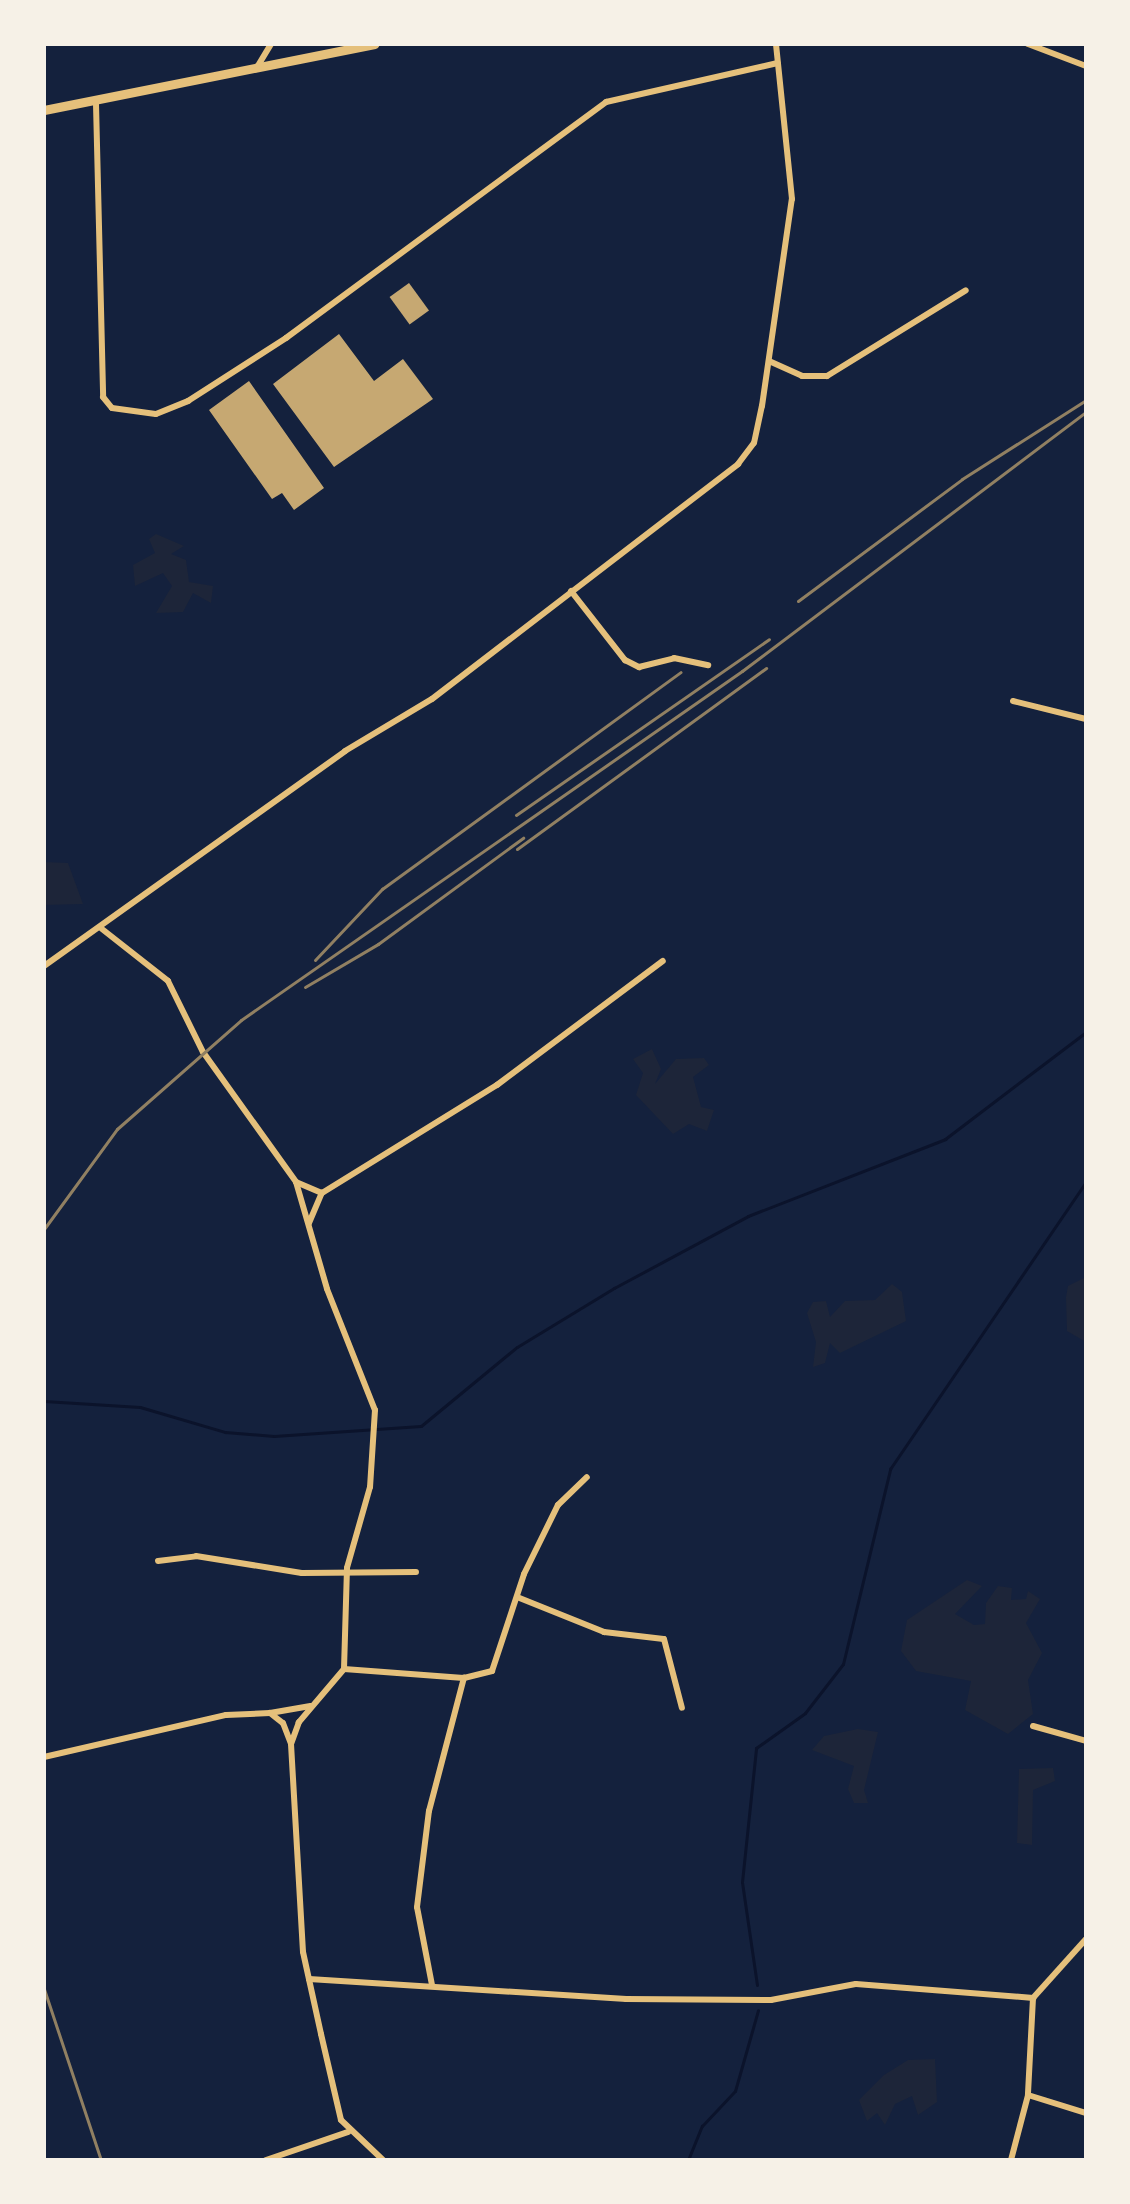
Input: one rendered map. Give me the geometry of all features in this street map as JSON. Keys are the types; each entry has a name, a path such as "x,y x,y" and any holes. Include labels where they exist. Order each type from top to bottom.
{"main road":[{"path":"44,110 96,104 374,44"}],"street":[{"path":"254,72 271,44"},
{"path":"44,966 102,929 345,751 432,699 738,464 754,443 769,361 793,185 776,44"},
{"path":"1028,44 1086,66"},
{"path":"96,104 103,397 112,408 156,414 188,401 286,338 606,102 778,63"},
{"path":"769,361 802,376 827,376 966,290"},
{"path":"571,591 625,660 639,667 674,658 708,665"},
{"path":"1013,701 1086,719"},
{"path":"102,929 168,981 203,1052 296,1182 375,1410 370,1487 347,1568 344,1669 313,1705 291,1744"},
{"path":"309,1223 322,1193 497,1085 663,961"},
{"path":"296,1182 322,1193"},
{"path":"344,1669 464,1678 487,1674 498,1664 517,1597 558,1505 587,1477"},
{"path":"158,1561 196,1556 302,1573 347,1568 416,1572"},
{"path":"517,1597 611,1635 664,1639 682,1708"},
{"path":"432,1985 417,1907 429,1811 464,1678"},
{"path":"44,1757 226,1715 270,1713 313,1705"},
{"path":"270,1713 291,1744 309,1979 348,2132 383,2160"},
{"path":"1033,1726 1086,1741"},
{"path":"1011,2160 1028,2095 1033,1998 1086,1939"},
{"path":"309,1979 771,2000 856,1984 1033,1998"},
{"path":"1028,2095 1086,2113"},
{"path":"266,2160 348,2132"}],"shaded area":[{"path":"156,534 184,546 171,554 186,560 189,582 213,586 211,603 193,593 183,612 156,613 172,586 163,573 135,586 133,565 155,553 149,539"},
{"path":"44,862 68,863 83,904 44,905"},
{"path":"652,1049 661,1069 655,1084 676,1059 704,1058 709,1065 693,1077 701,1107 714,1110 707,1131 689,1124 673,1134 636,1095 643,1073 633,1059"},
{"path":"1086,1277 1086,1342 1067,1331 1066,1297 1068,1286"},
{"path":"892,1284 902,1292 906,1321 840,1353 830,1343 825,1363 813,1367 816,1342 807,1313 813,1302 826,1301 830,1317 845,1301 875,1300"},
{"path":"967,1580 982,1586 955,1614 974,1625 985,1624 986,1603 998,1586 1012,1588 1011,1600 1026,1599 1028,1591 1040,1599 1026,1623 1042,1653 1028,1680 1033,1714 1008,1734 965,1710 971,1681 916,1671 901,1651 907,1620"},
{"path":"858,1729 878,1732 864,1790 868,1803 854,1803 848,1789 854,1766 812,1750 824,1736"},
{"path":"1053,1768 1055,1781 1033,1790 1032,1845 1017,1843 1019,1769"},
{"path":"935,2059 937,2102 918,2115 912,2096 895,2104 885,2125 877,2113 867,2121 859,2100 884,2075 908,2060"}],"building":[{"path":"409,283 429,311 410,325 390,297"},
{"path":"339,334 374,381 403,359 433,399 334,467 273,384"},
{"path":"249,381 324,488 294,510 282,493 272,499 209,410"}],"waterway":[{"path":"44,1401 140,1407 225,1432 274,1436 421,1426 517,1347 614,1288 748,1216 945,1139 1086,1032"},
{"path":"757,1985 742,1882 756,1748 805,1713 843,1664 890,1469 1086,1182"},
{"path":"688,2160 702,2126 735,2091 758,2010"}],"railway":[{"path":"798,601 962,479 1086,400"},
{"path":"44,1229 117,1129 241,1020 742,671 1086,412"},
{"path":"516,815 769,639"},
{"path":"517,849 766,668"},
{"path":"315,960 382,889 681,672"},
{"path":"305,987 378,944 523,838"},
{"path":"44,1989 101,2160"}]}
